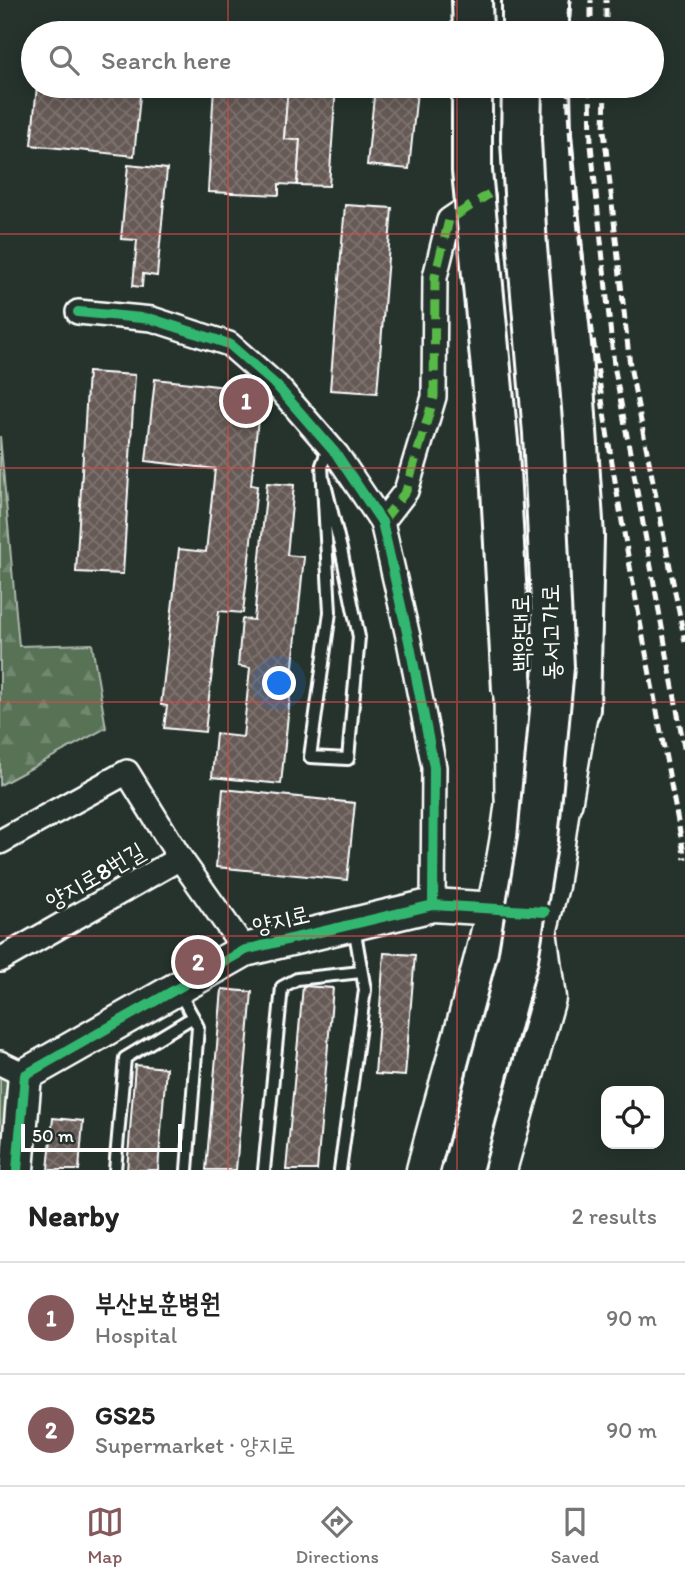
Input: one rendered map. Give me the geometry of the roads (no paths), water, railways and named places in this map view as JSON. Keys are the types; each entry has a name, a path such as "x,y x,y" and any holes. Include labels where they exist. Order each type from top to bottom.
{"highway":[{"path":"472,0 473,21"},
{"path":"497,0 498,21"},
{"path":"522,0 522,21"},
{"path":"549,0 550,21"},
{"path":"472,98 472,171 499,452 512,690"},
{"name":"동서고가로","path":"438,1170 485,988 512,850 531,659 521,460 500,210 498,98"},
{"name":"동서고가로","path":"462,1170 518,960 538,839 554,667 543,433 522,153 522,98"},
{"path":"550,98 584,536 580,709"}],"main road":[{"path":"480,0 481,21"},
{"path":"535,0 535,21"},
{"name":"백양대로","path":"423,1170 494,909 513,798 522,692 521,584 509,369 489,194 485,98"},
{"name":"백양대로","path":"480,1170 552,886 571,754 573,686 536,163 536,98"},
{"path":"512,690 513,798"},
{"path":"564,802 580,709"},
{"name":"양지로","path":"17,1170 13,1069 177,988 245,950 433,905 494,909 543,922"},
{"path":"500,1170 549,998 543,922"}],"street":[{"path":"382,522 406,491 434,397 435,276 449,220 489,194"},
{"path":"78,312 152,318 229,344 277,386 329,446 382,522 410,641 434,767 433,905"},
{"name":"양지로8번길","path":"0,842 127,772 180,858 245,950"},
{"name":"양지로8번길","path":"0,960 180,858"}],"lane":[{"path":"324,480 359,637 348,759 310,757 330,612 322,465 329,446"},
{"path":"340,1170 365,990 354,924"},
{"path":"264,1170 282,987 297,978 361,972"},
{"path":"177,988 198,1027 187,1170"},
{"path":"115,1170 125,1058 193,1017"}],"railway":[{"path":"569,21 570,0"},
{"path":"591,0 591,21"},
{"path":"606,0 606,21"},
{"path":"569,98 578,222 605,422 685,859"},
{"path":"590,98 591,145 614,365 685,753"},
{"path":"605,98 604,130 630,366 685,642"}],"place":[{"name":"부산보훈병원","path":"246,401"},
{"name":"GS25","path":"198,962"}]}
